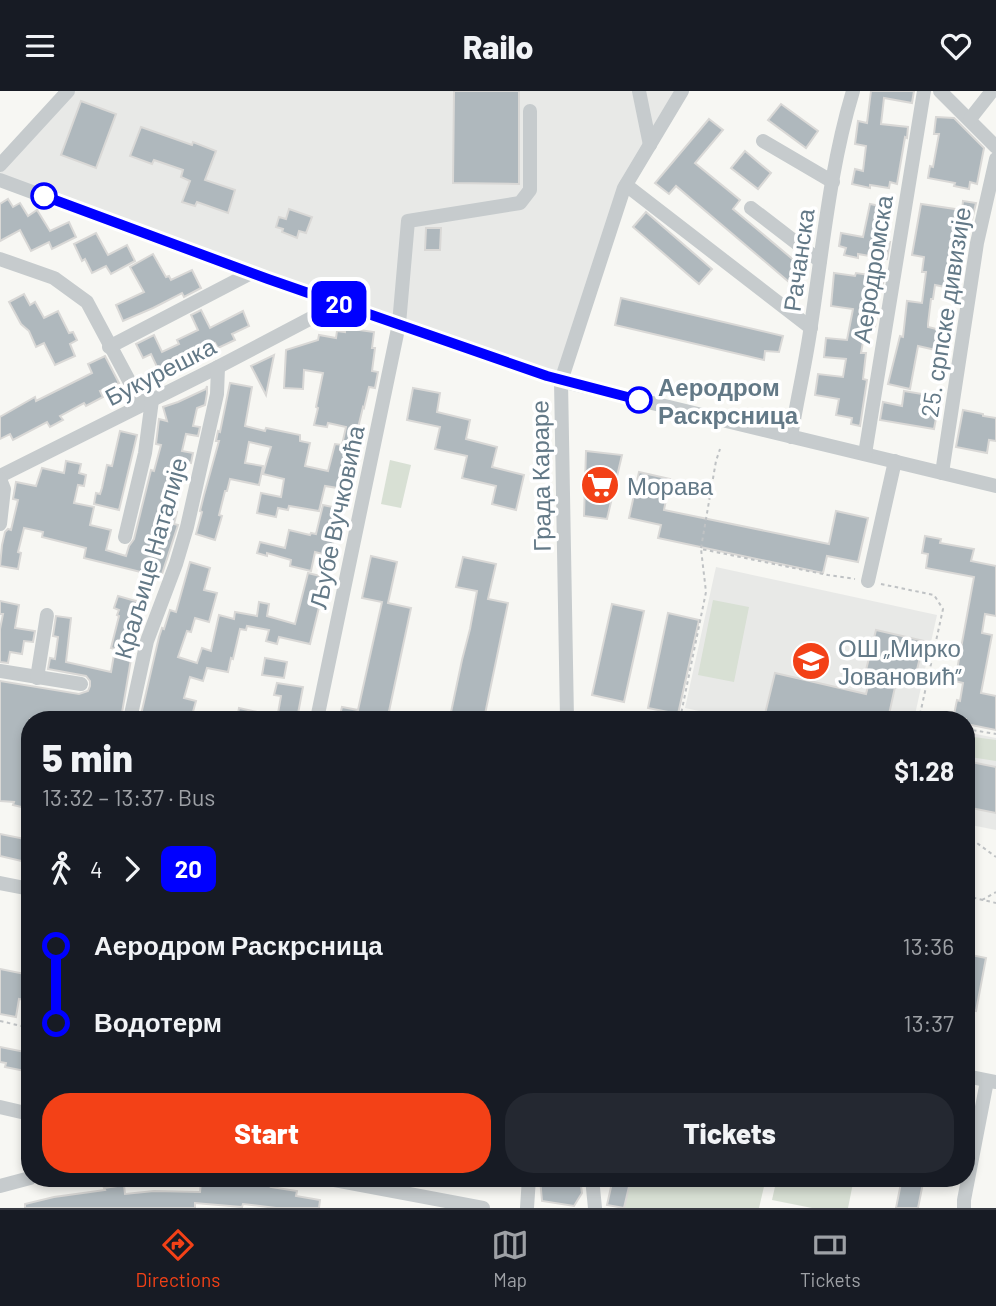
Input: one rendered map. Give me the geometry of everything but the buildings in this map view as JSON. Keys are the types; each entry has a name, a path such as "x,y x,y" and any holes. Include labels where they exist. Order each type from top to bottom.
{"street":[{"path":"0,165 68,91"},
{"path":"639,91 650,145"},
{"name":"Града Караре","path":"567,711 561,381 626,185 682,91"},
{"name":"Рачанска","path":"791,437 840,139 853,91"},
{"name":"Аеродромска","path":"865,454 924,91"},
{"path":"940,91 996,147"},
{"path":"970,120 992,91"},
{"name":"Љубе Вучковића","path":"319,711 399,324 408,221 520,203 530,190 530,111"},
{"path":"763,141 833,182"},
{"name":"25. српске дивизије","path":"942,473 977,243 996,159"},
{"path":"0,180 251,273 561,381 996,486"},
{"path":"626,185 811,328"},
{"path":"751,208 820,261"},
{"path":"0,259 54,278 87,302 109,347 147,403 145,453 125,537"},
{"path":"109,347 251,273"},
{"name":"Букурешка","path":"0,478 338,304"},
{"name":"Краљице Наталије","path":"132,711 147,641 187,527 217,394 218,367"},
{"path":"868,581 895,461"},
{"path":"0,478 4,489 0,524"},
{"path":"37,678 47,615"},
{"path":"0,671 80,684"},
{"path":"0,883 21,886"},
{"path":"975,1154 992,1082"},
{"path":"0,1107 21,1112"},
{"path":"0,1186 21,1180"},
{"path":"367,1187 452,1205 483,1208"},
{"path":"527,1208 528,1187"},
{"path":"593,1187 595,1208"},
{"path":"964,1208 967,1187"}],"path":[{"path":"682,711 706,592 701,549 720,449"},
{"path":"701,549 934,594 943,609 921,711"},
{"path":"975,730 996,734"},
{"path":"975,841 996,856"},
{"path":"982,900 996,892"},
{"path":"975,898 996,903"},
{"path":"0,1021 21,1026"}],"shaded area":[{"path":"68,91 682,91 624,188 561,381 0,180 0,165"},
{"path":"390,460 411,465 401,508 381,504"},
{"name":"ОШ „Мирко Јовановић”","path":"716,567 937,615 916,711 699,711 685,708"},
{"path":"713,600 749,607 734,682 698,675"},
{"path":"975,734 996,738 996,830 975,826"},
{"path":"975,737 996,740 996,761 975,758"},
{"path":"629,1187 764,1187 759,1208 624,1208"},
{"path":"775,1187 852,1187 848,1208 812,1208 772,1200"}],"bus line":[{"name":"20","path":"44,196 268,279 561,381 639,400"}],"place":[{"name":"Аеродром Раскрсница","path":"639,400"},
{"name":"Морава","path":"600,485"},
{"name":"ОШ „Мирко Јовановић”","path":"811,661"}]}
